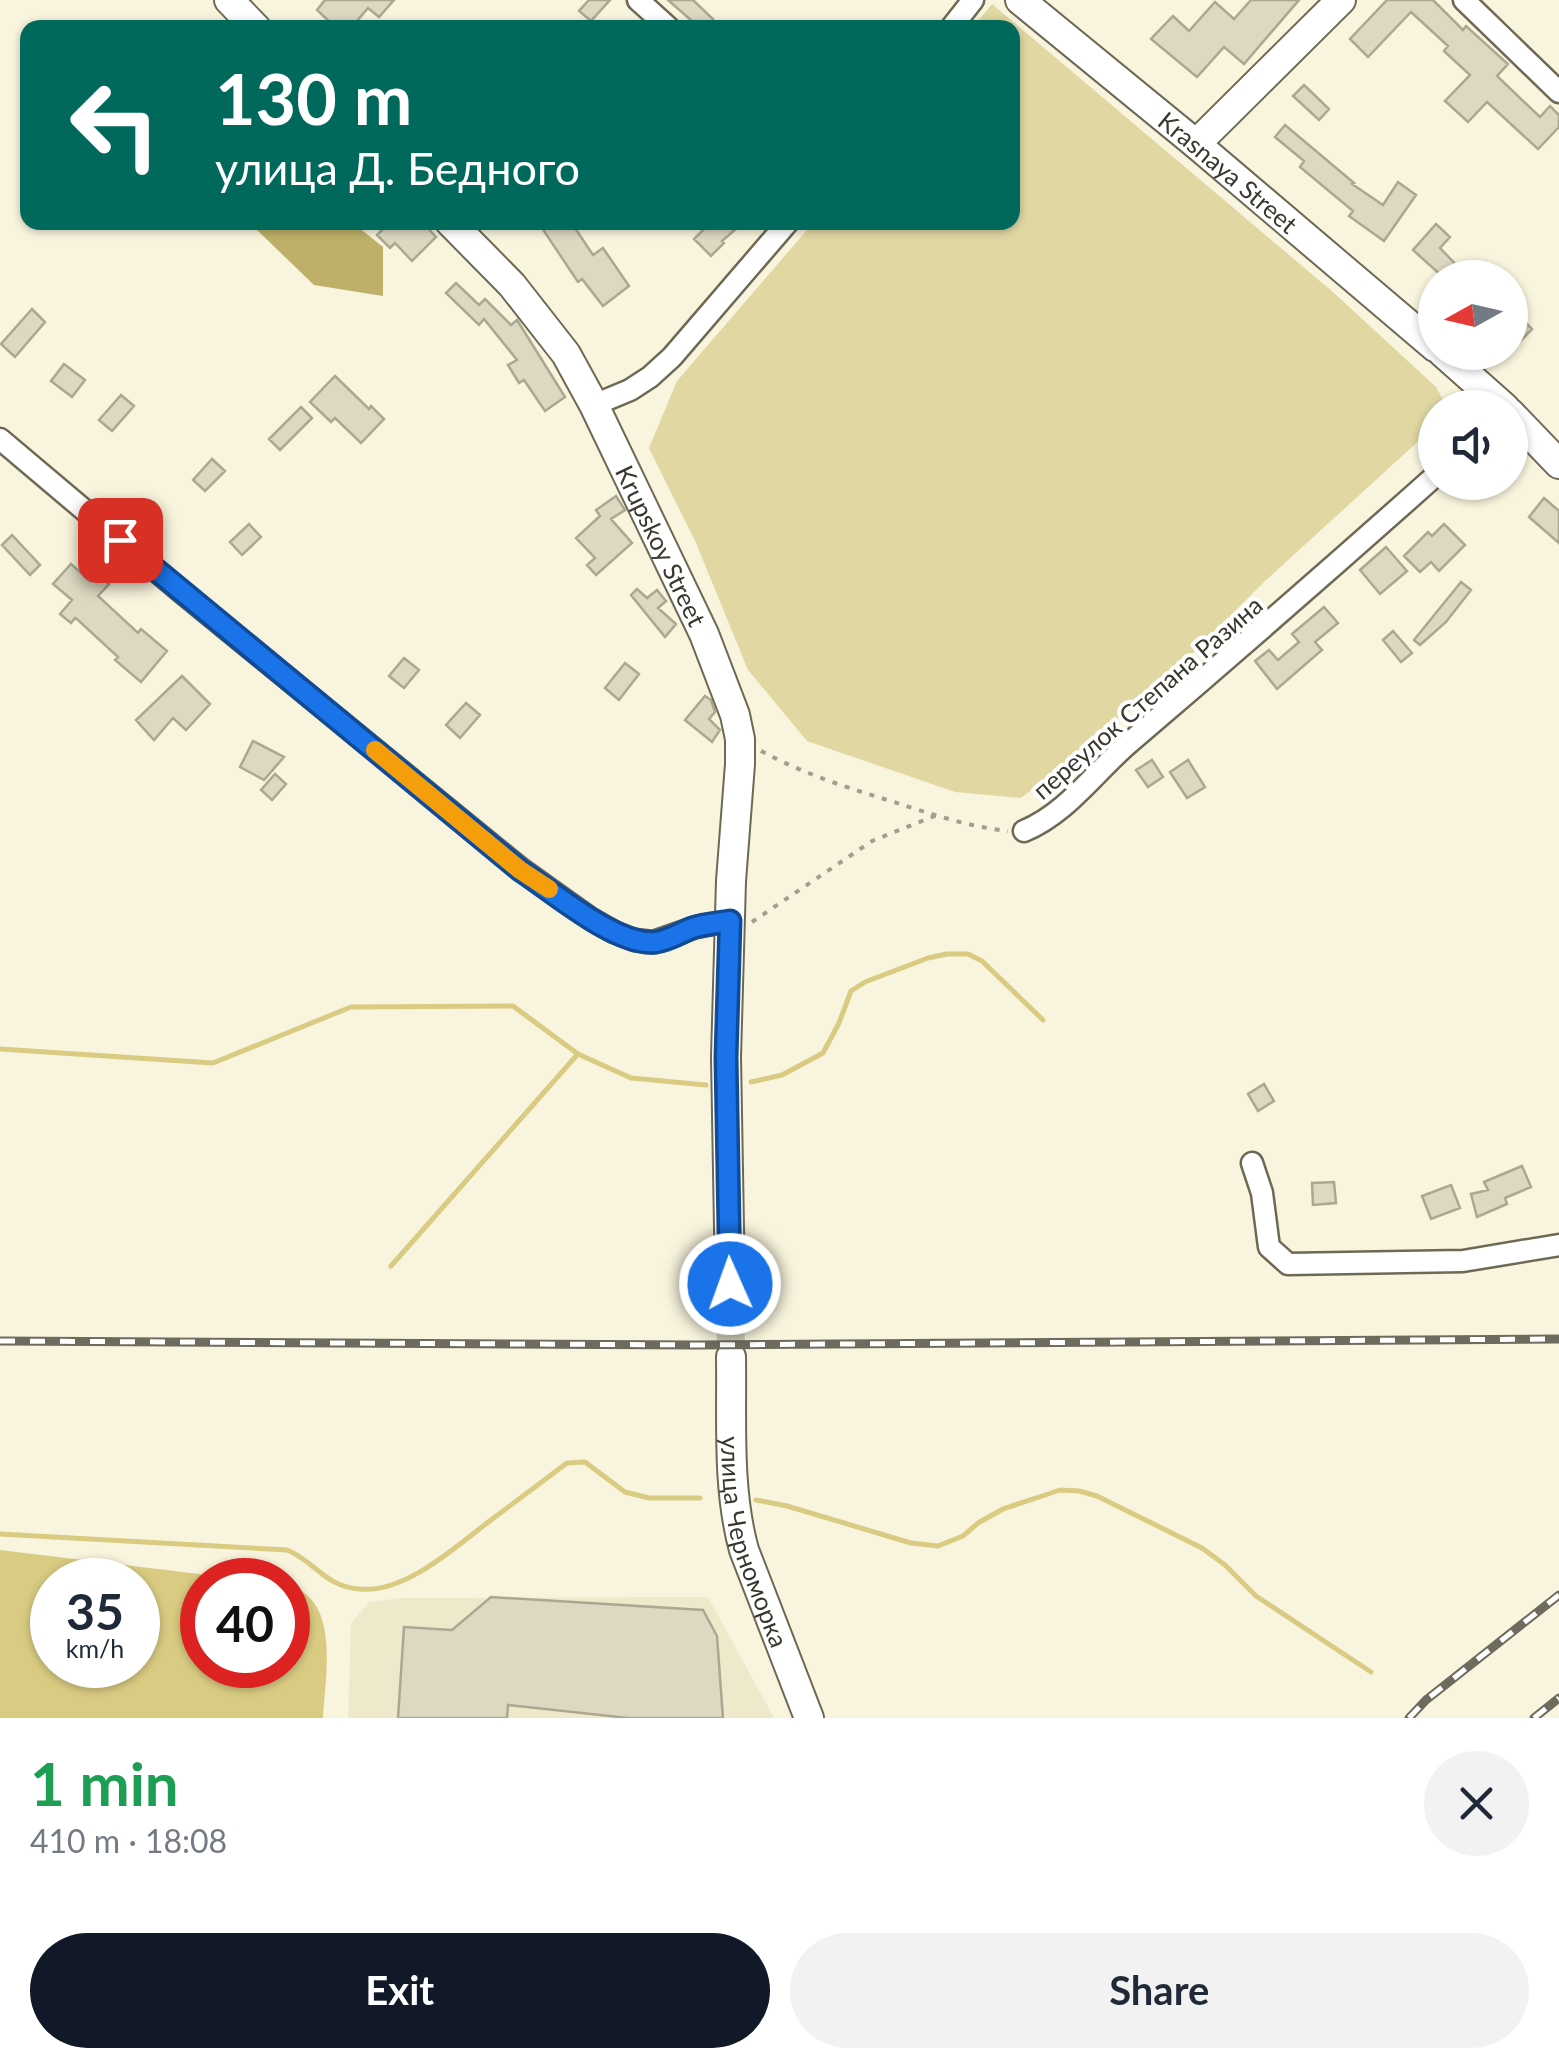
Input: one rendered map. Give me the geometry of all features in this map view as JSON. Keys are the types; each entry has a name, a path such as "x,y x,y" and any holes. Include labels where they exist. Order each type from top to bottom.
{"street":[{"path":"229,0 248,20"},
{"path":"638,0 660,20"},
{"path":"957,20 973,0"},
{"name":"Krasnaya Street","path":"1020,0 1418,333"},
{"path":"1196,144 1341,0"},
{"path":"1464,0 1559,92"},
{"name":"Krupskoy Street","path":"458,230 512,286 566,354 704,634 726,689 740,739 730,926"},
{"path":"594,405 650,378 781,230"},
{"path":"1461,370 1483,390"},
{"path":"1528,433 1558,462"},
{"path":"0,439 520,870 591,919 634,940 653,942 696,927 730,926 726,1057 730,1284"},
{"name":"переулок Степана Разина","path":"1024,830 1062,809 1116,754 1418,491"},
{"path":"1252,1163 1262,1194 1269,1247 1288,1264 1463,1261 1559,1245"},
{"name":"улица Черноморка","path":"731,1357 733,1479 738,1526 810,1718"}],"path":[{"name":"переулок Степана Разина","path":"740,739 813,776 937,815 1005,831 1024,830"},
{"path":"730,926 760,918 872,842 937,815"}],"shaded area":[{"path":"992,4 1011,20 979,20"},
{"path":"1020,28 1334,293 1438,390 1418,390 1418,442 1264,582 1172,674 1021,798 955,792 807,741 748,670 696,543 649,448 677,381 807,230 1020,230"},
{"path":"257,230 362,230 383,247 383,296 314,285"},
{"path":"0,1550 66,1558 30,1558 30,1688 160,1688 160,1569 180,1572 180,1688 310,1688 310,1599 323,1622 326,1641 323,1718 0,1718"},
{"path":"708,1597 774,1718 348,1718 351,1624 369,1602 402,1598"}],"building":[{"path":"325,0 394,0 379,17 368,8 358,20 328,20 317,10"},
{"path":"589,0 610,0 592,20 579,11"},
{"path":"668,0 693,0 713,19 691,20"},
{"path":"1251,0 1299,0 1244,64 1224,47 1197,77 1151,39 1173,16 1189,31 1215,2 1234,19"},
{"path":"1387,0 1433,0 1463,30 1466,26 1508,64 1497,76 1540,117 1550,106 1559,115 1559,127 1538,149 1487,102 1468,122 1445,101 1470,75 1444,51 1448,46 1411,12 1368,57 1350,39"},
{"path":"1304,85 1329,109 1319,120 1293,96"},
{"path":"1285,125 1352,184 1383,205 1398,182 1416,195 1384,241 1349,216 1353,211 1300,167 1304,161 1275,137"},
{"path":"1436,224 1450,237 1440,248 1452,260 1424,260 1413,250"},
{"path":"382,230 429,230 436,237 412,261 395,243 390,248 377,235"},
{"path":"543,230 576,230 593,255 603,248 629,286 603,306 582,279 578,282"},
{"path":"703,230 735,230 711,256 694,239"},
{"path":"456,283 479,305 485,299 511,325 517,320 565,397 545,411 524,380 519,383 508,365 517,360 484,319 479,325 446,293"},
{"path":"32,309 45,322 15,357 1,344"},
{"path":"64,364 85,380 72,397 51,381"},
{"path":"335,376 384,419 361,443 335,418 331,422 310,402"},
{"path":"121,395 134,406 112,431 99,420"},
{"path":"301,407 312,418 280,450 269,439"},
{"path":"212,459 225,471 205,491 193,480"},
{"path":"616,496 625,510 611,519 632,543 596,575 587,565 595,558 576,538 600,516 596,510"},
{"path":"1544,498 1559,511 1559,543 1529,517"},
{"path":"249,524 261,537 242,555 230,542"},
{"path":"1444,524 1465,545 1439,571 1431,562 1420,572 1404,556 1428,532 1432,536"},
{"path":"12,535 40,565 30,575 2,545"},
{"path":"1386,547 1407,571 1380,594 1360,570"},
{"path":"71,564 90,581 96,573 109,584 98,596 138,633 141,629 167,651 141,682 78,620 75,618 71,623 60,614 72,600 53,584"},
{"path":"1461,582 1471,590 1446,622 1420,645 1414,640"},
{"path":"637,589 647,598 657,590 666,601 658,608 676,624 665,637 631,595"},
{"path":"1324,607 1338,623 1315,642 1322,650 1277,689 1255,661 1269,650 1278,660 1299,642 1292,634"},
{"path":"1393,631 1412,653 1401,662 1383,640"},
{"path":"404,658 419,670 404,688 389,676"},
{"path":"625,663 639,674 619,700 605,688"},
{"path":"182,676 210,704 186,730 173,718 154,740 136,720"},
{"path":"705,696 715,712 709,719 720,730 712,742 685,720"},
{"path":"466,703 480,715 460,738 446,725"},
{"path":"253,741 284,757 264,780 240,767"},
{"path":"1152,760 1163,777 1148,787 1136,770"},
{"path":"1188,760 1205,787 1187,798 1170,772"},
{"path":"275,774 286,784 272,800 261,790"},
{"path":"1264,1084 1274,1101 1258,1111 1248,1094"},
{"path":"1522,1166 1531,1187 1505,1198 1507,1204 1477,1217 1471,1194 1488,1190 1484,1182"},
{"path":"1334,1182 1336,1203 1313,1205 1312,1183"},
{"path":"1451,1185 1460,1208 1431,1219 1422,1196"},
{"path":"491,1597 703,1610 717,1636 723,1718 628,1718 508,1705 507,1718 398,1718 404,1627 452,1630"}],"waterway":[{"path":"751,1082 782,1075 823,1053 851,991 928,958 968,954 982,961 1043,1020"},
{"path":"0,1049 213,1063 351,1007 513,1006 578,1054 631,1078 706,1085"},
{"path":"391,1266 577,1055"},
{"path":"0,1534 287,1550 337,1583 376,1589 411,1577 444,1556 567,1463 585,1462 625,1492 649,1498 700,1498"},
{"path":"756,1500 911,1543 938,1546 963,1536 1003,1509 1060,1490 1097,1496 1202,1548 1256,1596 1371,1672"}],"tunnel":[{"path":"730,1284 731,1357"}],"railway":[{"path":"0,1341 697,1345 1559,1339"},
{"path":"1409,1718 1426,1700 1559,1595"},
{"path":"1534,1718 1559,1698"}],"slow traffic":[{"path":"375,750 520,870 549,889"}],"route":[{"path":"120,540 520,870 591,919 634,940 653,942 696,927 730,921 726,1057 730,1284"}]}
